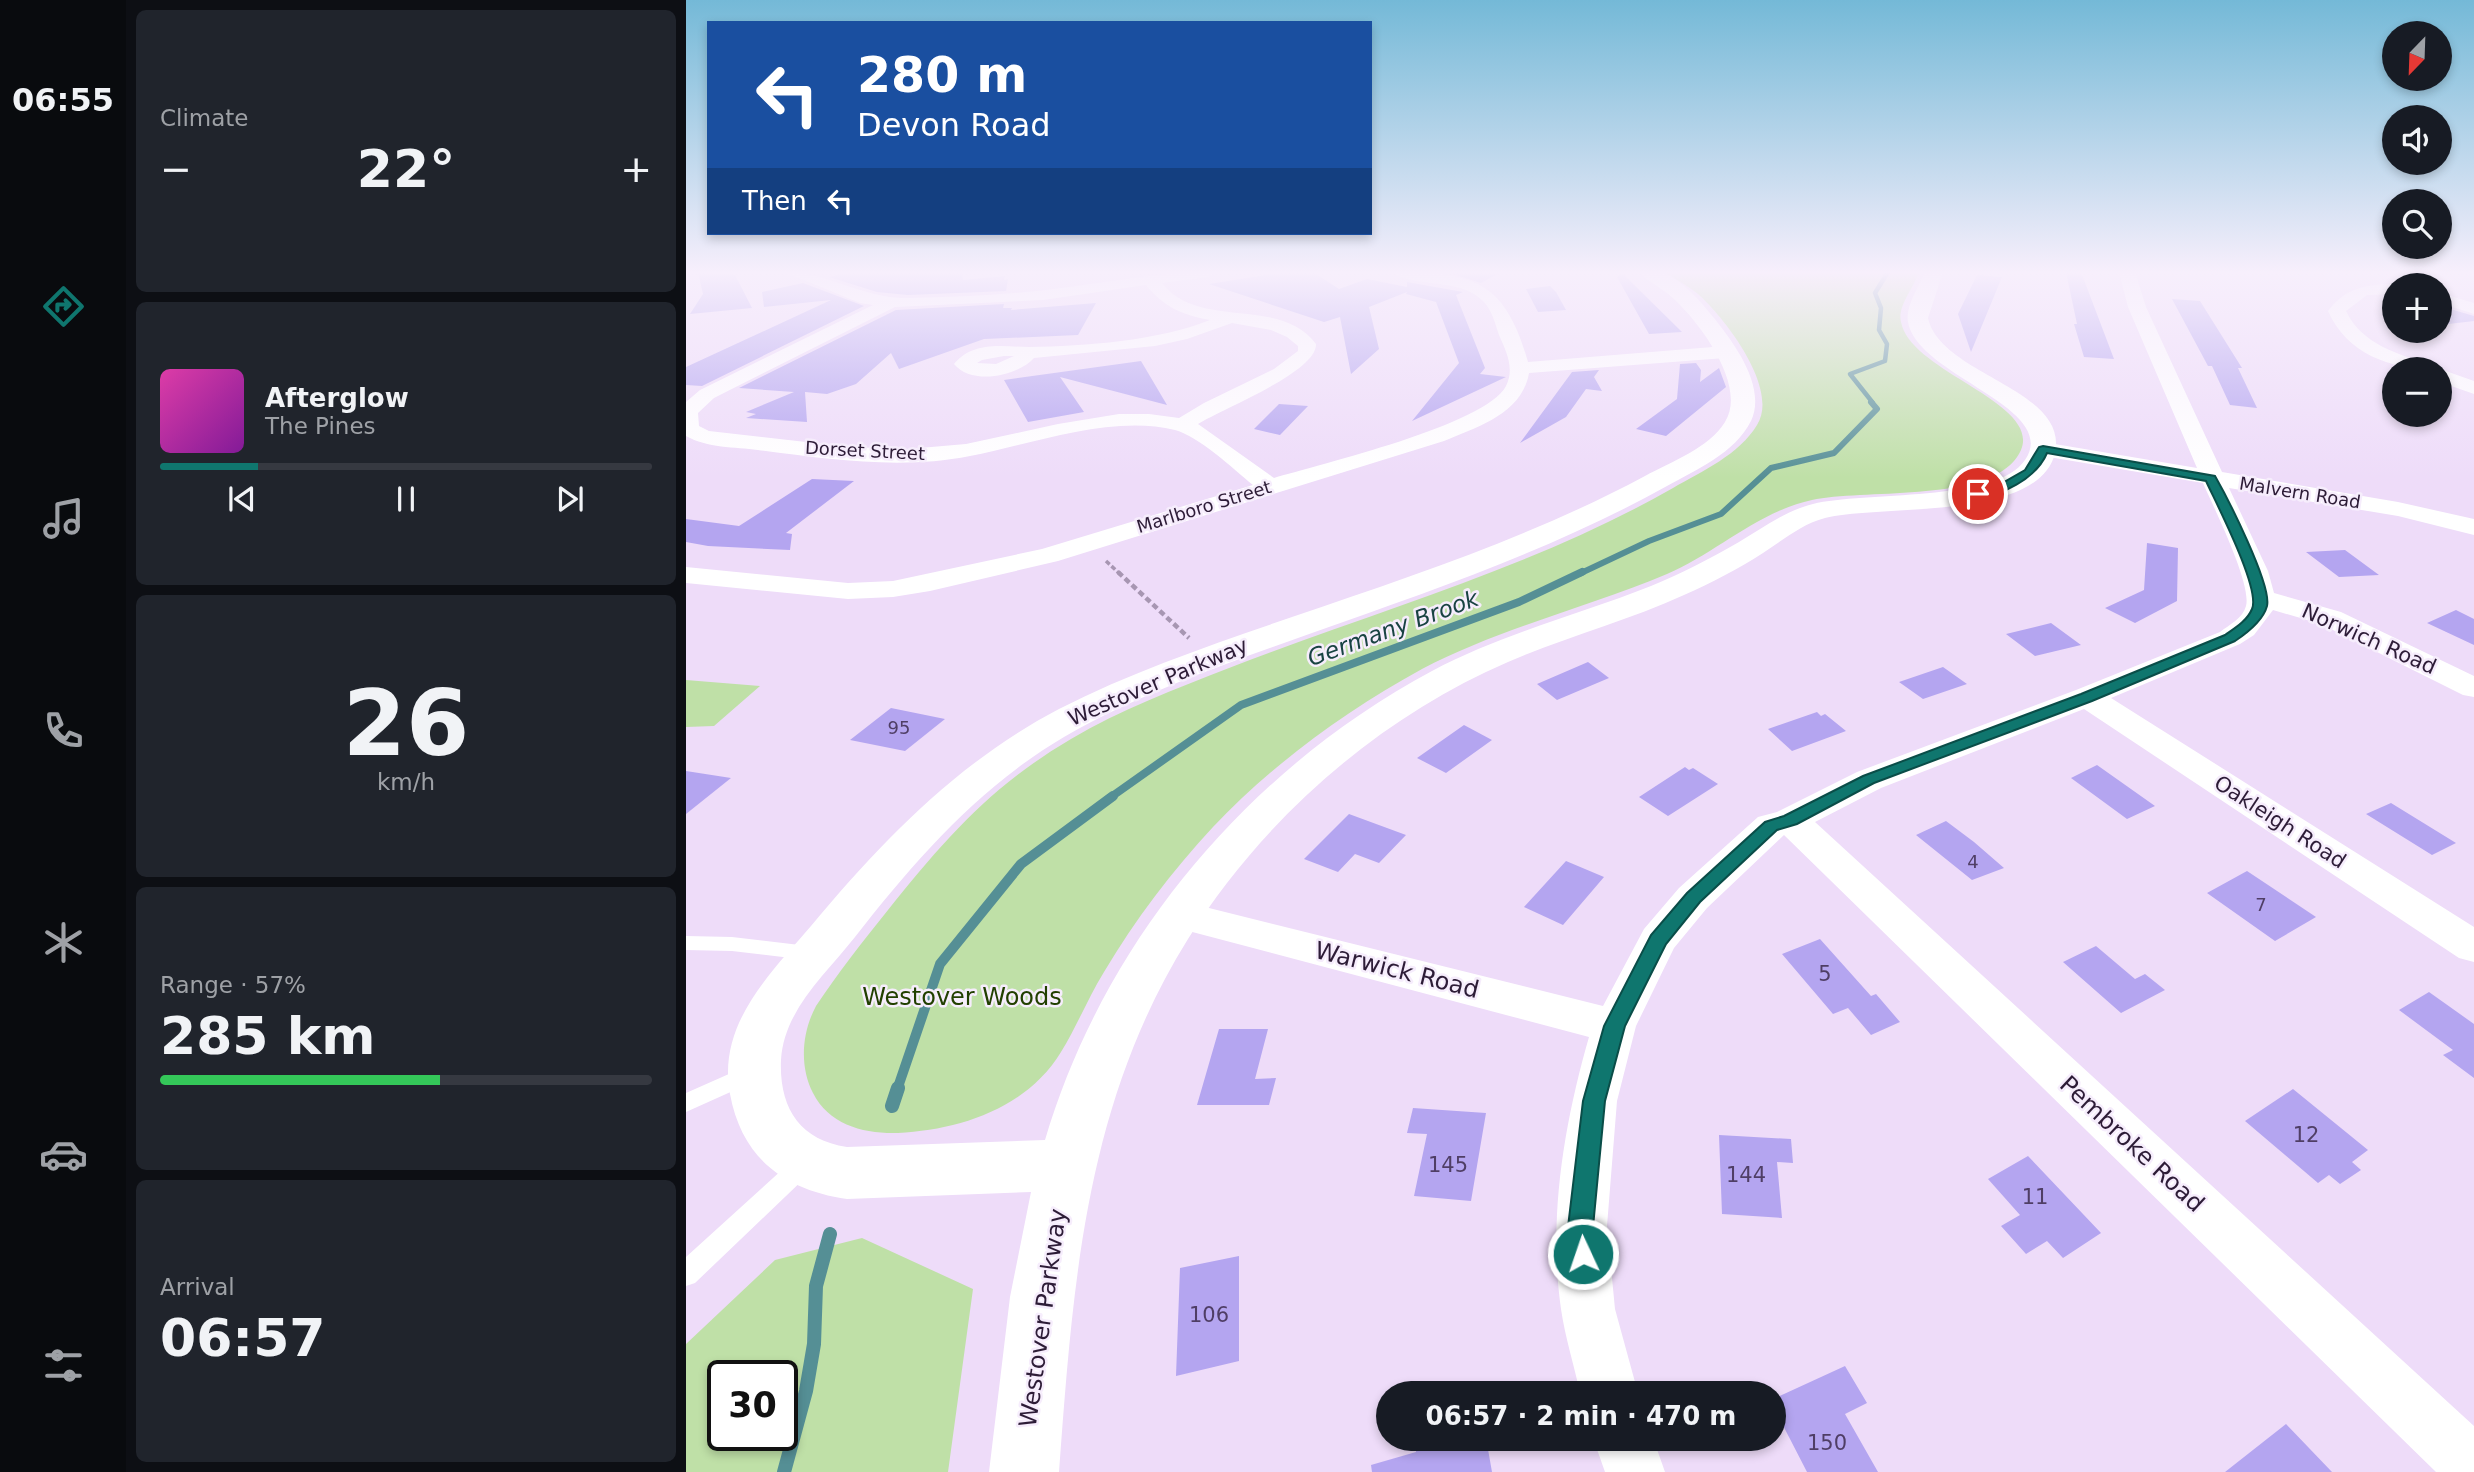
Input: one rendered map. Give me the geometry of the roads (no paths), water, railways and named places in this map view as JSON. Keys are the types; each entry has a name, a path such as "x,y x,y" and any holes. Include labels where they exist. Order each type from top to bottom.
{"street":[{"name":"Dorset Street","path":"814,341 707,394 687,412 689,429 704,437 909,455 972,449 1114,423 1182,425 1270,486"},
{"path":"1024,353 1164,341"},
{"path":"1182,425 1211,407 1281,373 1307,351 1304,341"},
{"path":"1510,341 1520,368 1725,352"},
{"name":"Westover Parkway","path":"1066,1164 865,1173 825,1169 806,1163 775,1139 757,1098 756,1050 761,1028 787,988 912,837 973,782 1025,744 1076,715 1210,658 1522,547 1597,513 1690,462 1723,438 1742,414 1743,389 1717,341"},
{"path":"1928,341 1950,363 2032,414 2042,429 2043,449"},
{"path":"1606,1381 1588,1309 1581,1227 1594,1101 1614,1026 1658,940 1693,898 1771,826 1790,820 1868,780 2087,697 2230,638 2255,617 2261,598 2254,571 2152,341"},
{"path":"2362,341 2370,348 2393,357"},
{"name":"Marlboro Street","path":"686,575 849,590 893,589 1049,555 1436,436 1464,424 1511,395 1517,387 1520,368"},
{"path":"2452,380 2474,388"},
{"name":"Westover Parkway","path":"1024,1472 1040,1310 1066,1164 1089,1089 1108,1043 1143,974 1181,915 1235,845 1293,785 1370,724 1448,677 1502,653 1685,583 1806,515 1844,506 1943,500 1994,489 2029,472 2036,465 2043,449"},
{"name":"Malvern Road","path":"2043,449 2398,509 2474,527"},
{"name":"Norwich Road","path":"2261,598 2331,618 2474,688"},
{"name":"Oakleigh Road","path":"2087,697 2474,947"},
{"name":"Pembroke Road","path":"1790,820 2474,1467"},
{"name":"Warwick Road","path":"1181,915 1614,1026"},
{"path":"1628,1451 1635,1472"}],"lane":[{"path":"686,943 733,944 814,954"},
{"path":"686,1103 755,1072"},
{"path":"686,1274 806,1163"}],"waterway":[{"name":"Germany Brook","path":"1873,403 1850,374 1885,361 1885,341"},
{"name":"Germany Brook","path":"1579,574 1649,541 1721,514 1771,468 1834,453 1877,409 1871,402"},
{"name":"Germany Brook","path":"1111,797 1241,705 1519,602 1582,572"},
{"name":"Germany Brook","path":"897,1090 940,964 1021,864 1113,796"},
{"name":"Germany Brook","path":"892,1106 898,1088"},
{"name":"Germany Brook","path":"784,1472 806,1391 814,1344 816,1286 830,1234"}],"park label":[{"name":"Westover Woods","path":"962,997"}]}
